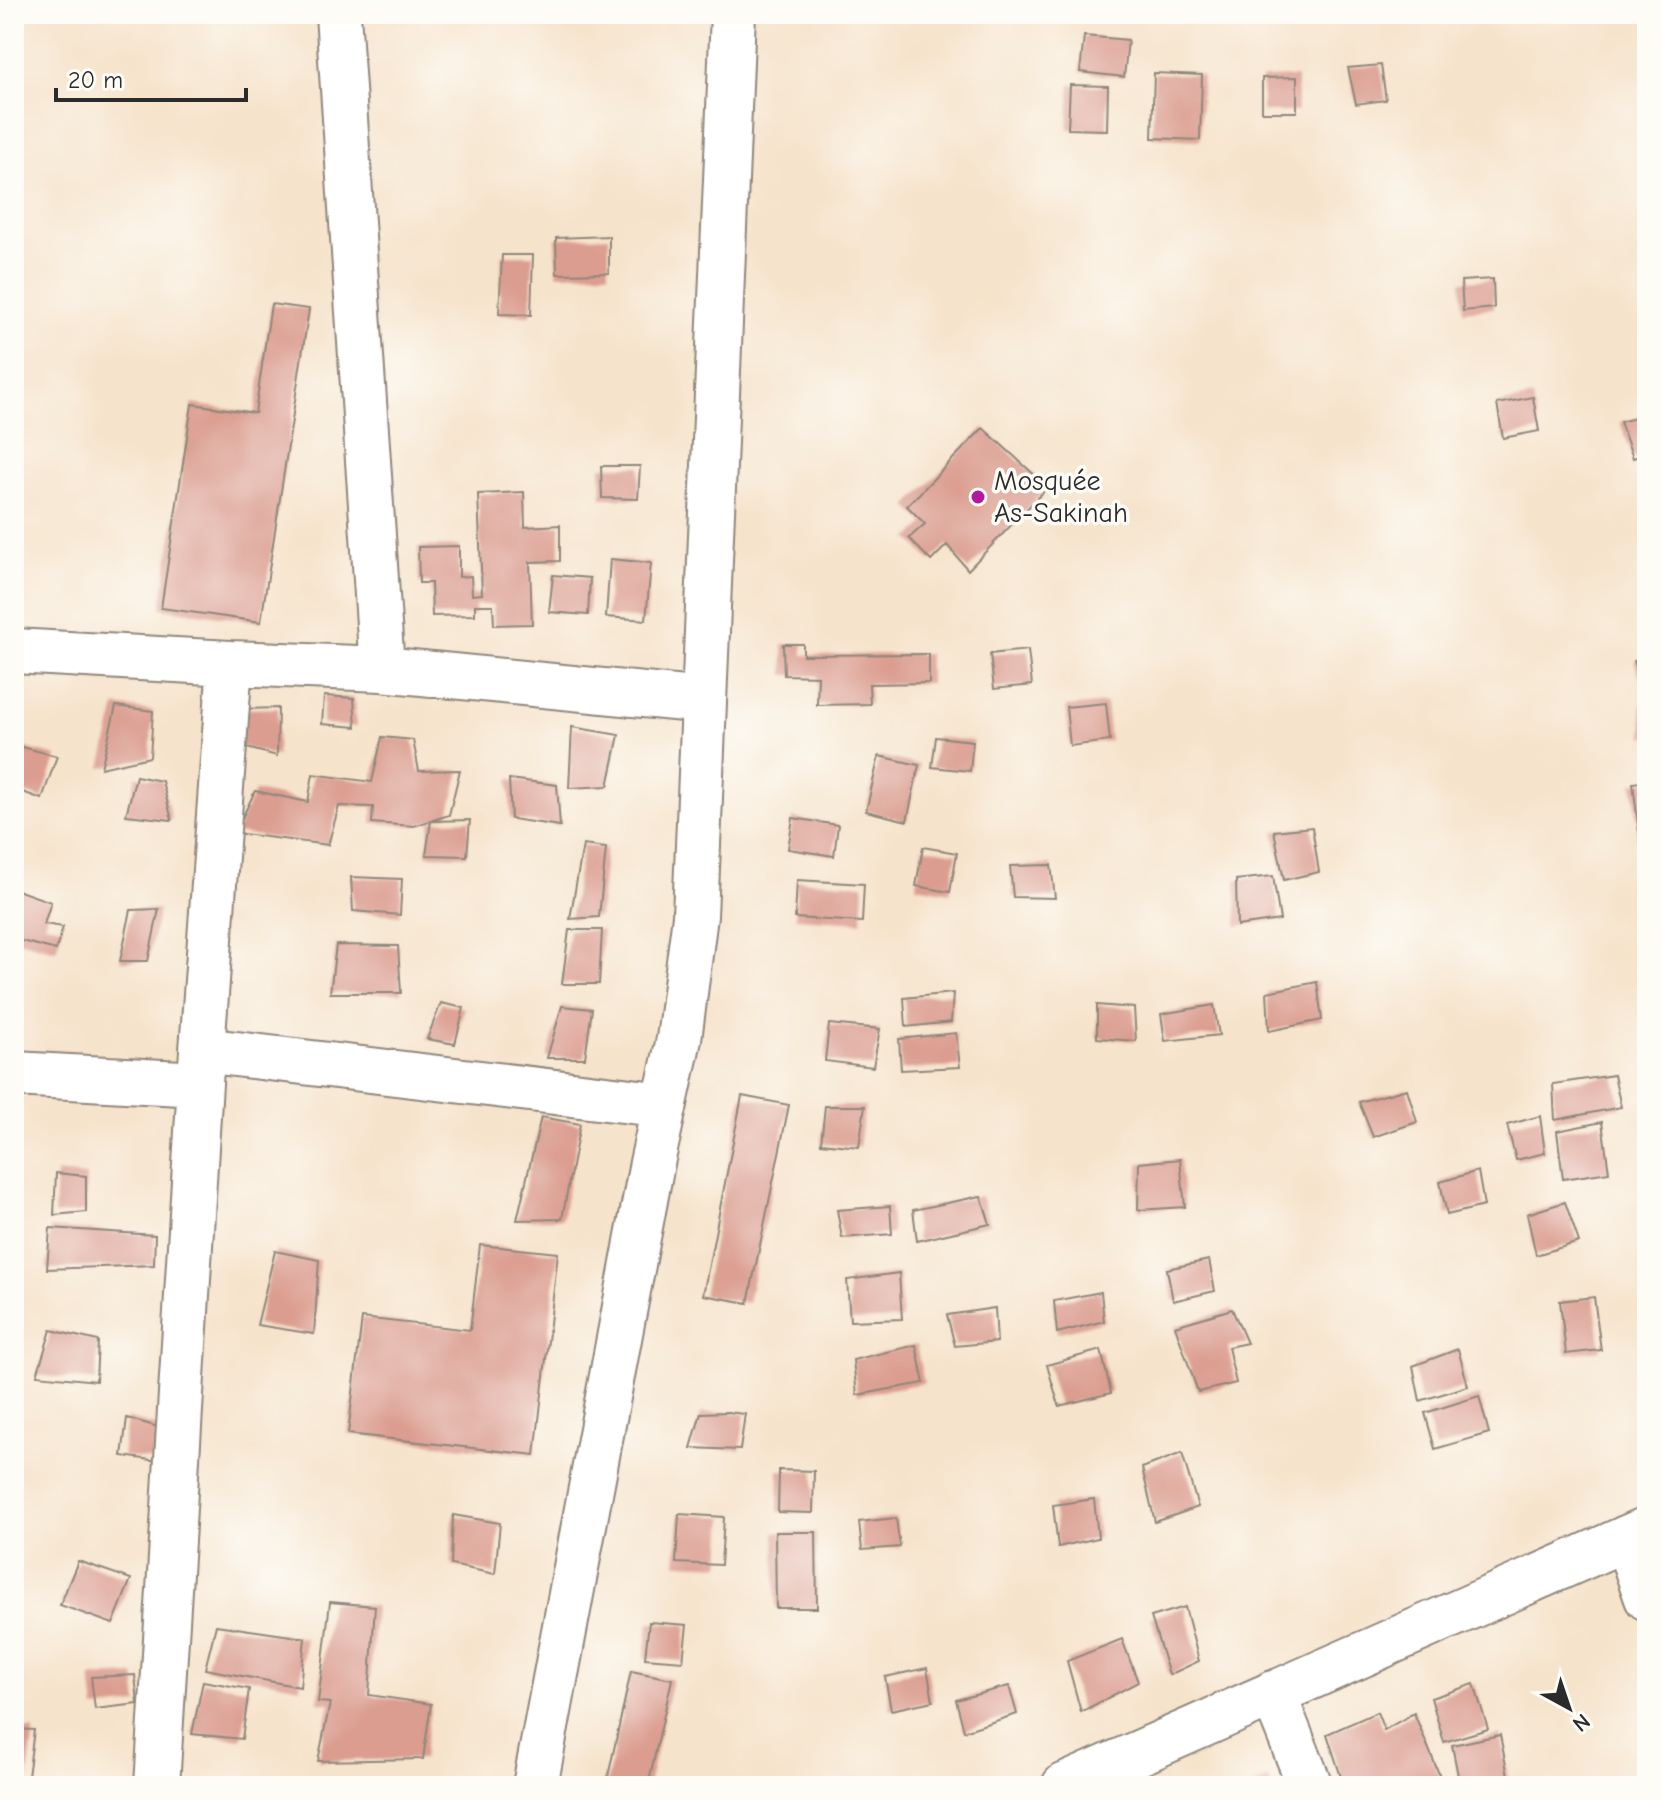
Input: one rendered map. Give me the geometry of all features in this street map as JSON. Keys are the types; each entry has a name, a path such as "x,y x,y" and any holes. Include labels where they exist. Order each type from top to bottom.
{"street":[{"path":"338,14 382,669"},
{"path":"535,1786 679,1039 695,916 733,14"},
{"path":"14,651 382,669 704,701"},
{"path":"157,1786 201,1067 230,663"},
{"path":"14,1074 201,1067 665,1105"},
{"path":"1064,1786 1637,1533 1647,1598"},
{"path":"1273,1693 1310,1786"}],"building":[{"path":"1084,36 1128,40 1124,77 1080,72"},
{"path":"1381,65 1386,100 1356,104 1348,68"},
{"path":"1154,73 1202,75 1200,140 1152,138"},
{"path":"1297,77 1297,112 1262,112 1262,78"},
{"path":"1070,85 1108,86 1107,130 1068,129"},
{"path":"609,236 609,273 557,274 556,238"},
{"path":"502,255 533,255 531,315 499,314"},
{"path":"1493,279 1494,308 1463,311 1461,281"},
{"path":"271,304 309,309 261,622 161,608 192,404 255,413"},
{"path":"1533,397 1539,431 1503,438 1497,404"},
{"path":"1647,415 1647,454 1633,458 1620,422"},
{"name":"Mosquée As-Sakinah","path":"983,428 1048,487 968,570 947,545 931,561 909,538 925,524 907,506"},
{"path":"601,466 640,466 638,499 602,498"},
{"path":"524,492 525,527 560,525 560,561 530,562 532,624 494,625 493,605 475,605 475,615 432,616 431,583 419,583 418,547 459,546 459,577 471,576 472,595 482,594 478,494"},
{"path":"610,559 651,563 646,620 606,617"},
{"path":"553,575 590,578 588,615 549,612"},
{"path":"783,644 803,644 803,655 929,654 929,683 869,684 870,704 817,705 818,676 784,675"},
{"path":"1028,650 1032,685 994,689 990,654"},
{"path":"1647,659 1647,693 1634,661"},
{"path":"324,696 354,698 356,727 322,724"},
{"path":"1106,703 1110,741 1070,746 1066,707"},
{"path":"1647,704 1647,736 1644,737 1641,705"},
{"path":"116,706 153,711 150,757 101,768"},
{"path":"278,708 277,756 232,744 241,709"},
{"path":"572,727 619,735 608,786 569,788"},
{"path":"382,737 413,740 419,771 460,770 449,815 414,826 372,823 373,807 339,806 328,845 235,833 255,791 308,802 313,774 372,782"},
{"path":"936,737 973,741 970,771 932,767"},
{"path":"14,745 57,756 42,799 14,789"},
{"path":"879,756 919,765 907,821 866,811"},
{"path":"136,776 162,781 172,820 126,815"},
{"path":"509,779 557,785 560,826 511,819"},
{"path":"1647,781 1647,839 1640,840 1633,783"},
{"path":"793,818 838,825 834,856 788,849"},
{"path":"470,820 467,856 426,855 431,821"},
{"path":"1312,827 1319,872 1284,880 1274,831"},
{"path":"583,845 606,848 599,917 570,919"},
{"path":"923,847 957,853 950,892 916,886"},
{"path":"1051,865 1055,898 1013,897 1010,866"},
{"path":"1273,876 1280,920 1237,926 1236,880"},
{"path":"351,877 402,879 400,915 353,911"},
{"path":"797,880 864,884 862,922 795,918"},
{"path":"14,889 51,902 44,924 63,927 56,950 14,939"},
{"path":"159,909 148,961 120,961 131,910"},
{"path":"569,930 602,930 599,984 562,984"},
{"path":"336,945 398,946 401,993 330,993"},
{"path":"1317,982 1322,1020 1269,1031 1267,992"},
{"path":"953,993 951,1022 906,1027 904,998"},
{"path":"441,1003 464,1008 455,1044 427,1039"},
{"path":"1097,1005 1134,1008 1136,1041 1097,1038"},
{"path":"1214,1005 1219,1035 1165,1041 1161,1014"},
{"path":"562,1006 592,1009 585,1058 547,1058"},
{"path":"829,1024 880,1029 873,1067 825,1061"},
{"path":"956,1033 960,1067 901,1070 899,1039"},
{"path":"1614,1075 1621,1107 1555,1120 1553,1084"},
{"path":"1407,1089 1417,1122 1373,1137 1359,1102"},
{"path":"742,1096 789,1105 748,1303 703,1295"},
{"path":"825,1106 865,1106 859,1147 821,1143"},
{"path":"1540,1116 1545,1153 1516,1160 1507,1125"},
{"path":"541,1117 580,1124 562,1219 517,1220"},
{"path":"1602,1122 1609,1172 1563,1179 1557,1131"},
{"path":"1180,1159 1185,1207 1138,1210 1139,1163"},
{"path":"1478,1171 1484,1206 1447,1215 1440,1182"},
{"path":"56,1173 86,1176 86,1212 54,1215"},
{"path":"981,1196 990,1224 917,1241 913,1210"},
{"path":"1565,1202 1579,1242 1536,1255 1527,1214"},
{"path":"890,1206 892,1234 842,1238 837,1210"},
{"path":"50,1228 155,1235 154,1265 47,1269"},
{"path":"480,1245 558,1253 535,1455 348,1434 362,1318 470,1330"},
{"path":"275,1251 319,1260 314,1334 257,1325"},
{"path":"1209,1260 1215,1291 1173,1301 1167,1269"},
{"path":"899,1273 902,1319 850,1321 847,1280"},
{"path":"1101,1292 1104,1321 1057,1333 1054,1301"},
{"path":"1594,1297 1601,1350 1566,1354 1560,1301"},
{"path":"995,1308 997,1342 955,1346 947,1315"},
{"path":"1232,1309 1247,1343 1228,1347 1236,1383 1198,1392 1175,1326"},
{"path":"51,1330 98,1341 96,1381 37,1375"},
{"path":"916,1345 924,1383 857,1395 853,1360"},
{"path":"1458,1349 1468,1386 1420,1401 1413,1366"},
{"path":"1101,1350 1111,1393 1059,1406 1047,1365"},
{"path":"1479,1396 1489,1433 1435,1449 1425,1413"},
{"path":"701,1413 745,1414 740,1450 691,1448"},
{"path":"127,1418 162,1428 166,1462 122,1456"},
{"path":"1182,1453 1198,1507 1155,1522 1142,1468"},
{"path":"779,1470 814,1471 813,1513 778,1512"},
{"path":"1094,1499 1098,1538 1058,1547 1053,1505"},
{"path":"679,1514 724,1517 721,1565 676,1563"},
{"path":"453,1515 500,1523 495,1574 451,1565"},
{"path":"896,1518 900,1547 862,1550 859,1522"},
{"path":"775,1532 816,1532 817,1608 776,1608"},
{"path":"78,1561 131,1579 113,1624 60,1605"},
{"path":"330,1602 375,1606 369,1695 431,1704 423,1759 318,1761 330,1703 318,1702"},
{"path":"1185,1607 1199,1661 1169,1675 1151,1617"},
{"path":"649,1622 687,1625 683,1661 645,1658"},
{"path":"216,1625 305,1638 300,1687 205,1669"},
{"path":"1122,1639 1138,1682 1081,1712 1067,1661"},
{"path":"927,1668 933,1701 891,1710 885,1677"},
{"path":"631,1671 672,1679 648,1786 606,1786"},
{"path":"135,1675 138,1704 95,1709 91,1677"},
{"path":"203,1681 249,1689 242,1739 192,1734"},
{"path":"1474,1684 1488,1729 1444,1742 1431,1698"},
{"path":"1009,1686 1017,1714 964,1731 956,1700"},
{"path":"1377,1712 1384,1730 1414,1713 1444,1786 1344,1786 1327,1734"},
{"path":"14,1729 34,1730 28,1777 14,1777"},
{"path":"1500,1735 1510,1786 1460,1786 1452,1745"},
{"path":"1269,1779 1271,1786 1251,1786"}],"place":[{"name":"Mosquée As-Sakinah","path":"978,497"}]}
